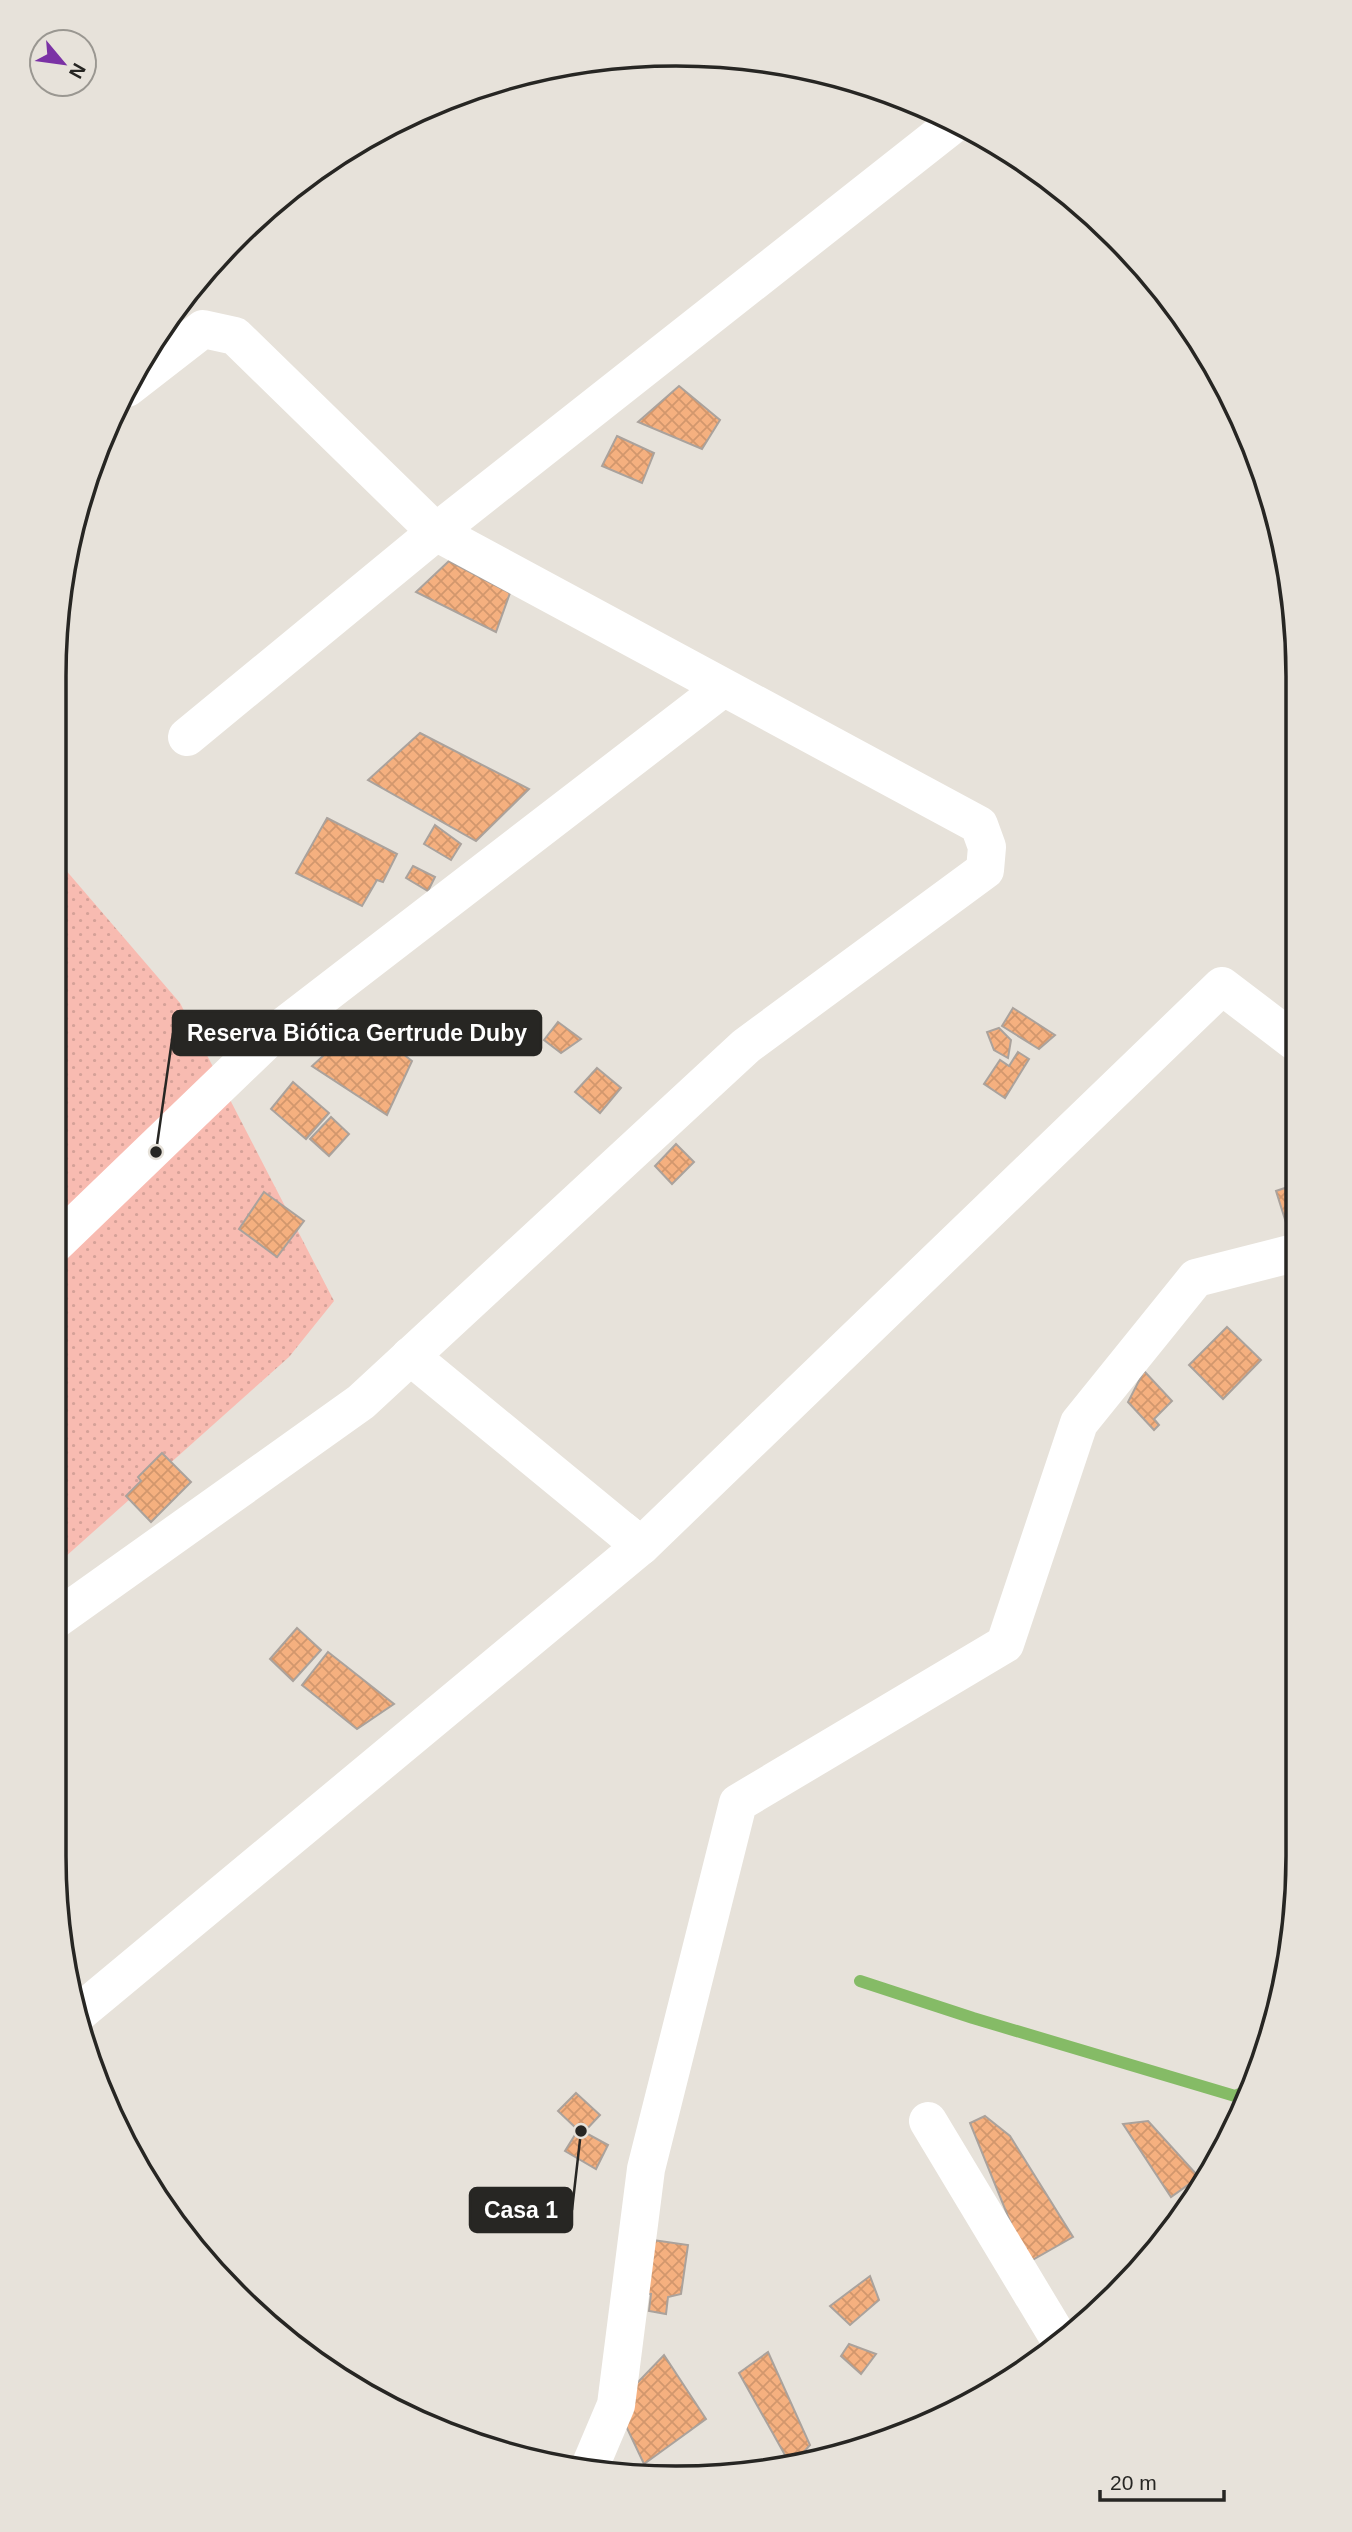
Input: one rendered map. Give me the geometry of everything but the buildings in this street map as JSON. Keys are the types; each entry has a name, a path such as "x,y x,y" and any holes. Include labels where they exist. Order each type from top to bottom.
{"street":[{"path":"187,737 436,532 947,129"},
{"path":"66,1611 361,1402 746,1045 985,870 987,847 979,825 436,532 235,337 203,329 147,372"},
{"path":"66,1233 271,1036 723,688"},
{"path":"85,2007 642,1546 1222,986 1286,1035"},
{"path":"593,2460 616,2405 646,2169 738,1802 1005,1644 1079,1423 1196,1278 1286,1255"},
{"path":"410,1356 642,1546"},
{"path":"84,1999 642,1546"},
{"path":"928,2121 1056,2333"}],"shaded area":[{"path":"66,870 180,1003 334,1301 289,1357 66,1556"}],"waterway":[{"path":"860,1981 973,2018 1236,2095"}],"place":[{"name":"Reserva Biótica Gertrude Duby","path":"156,1152"},
{"name":"Casa 1","path":"581,2131"}]}
